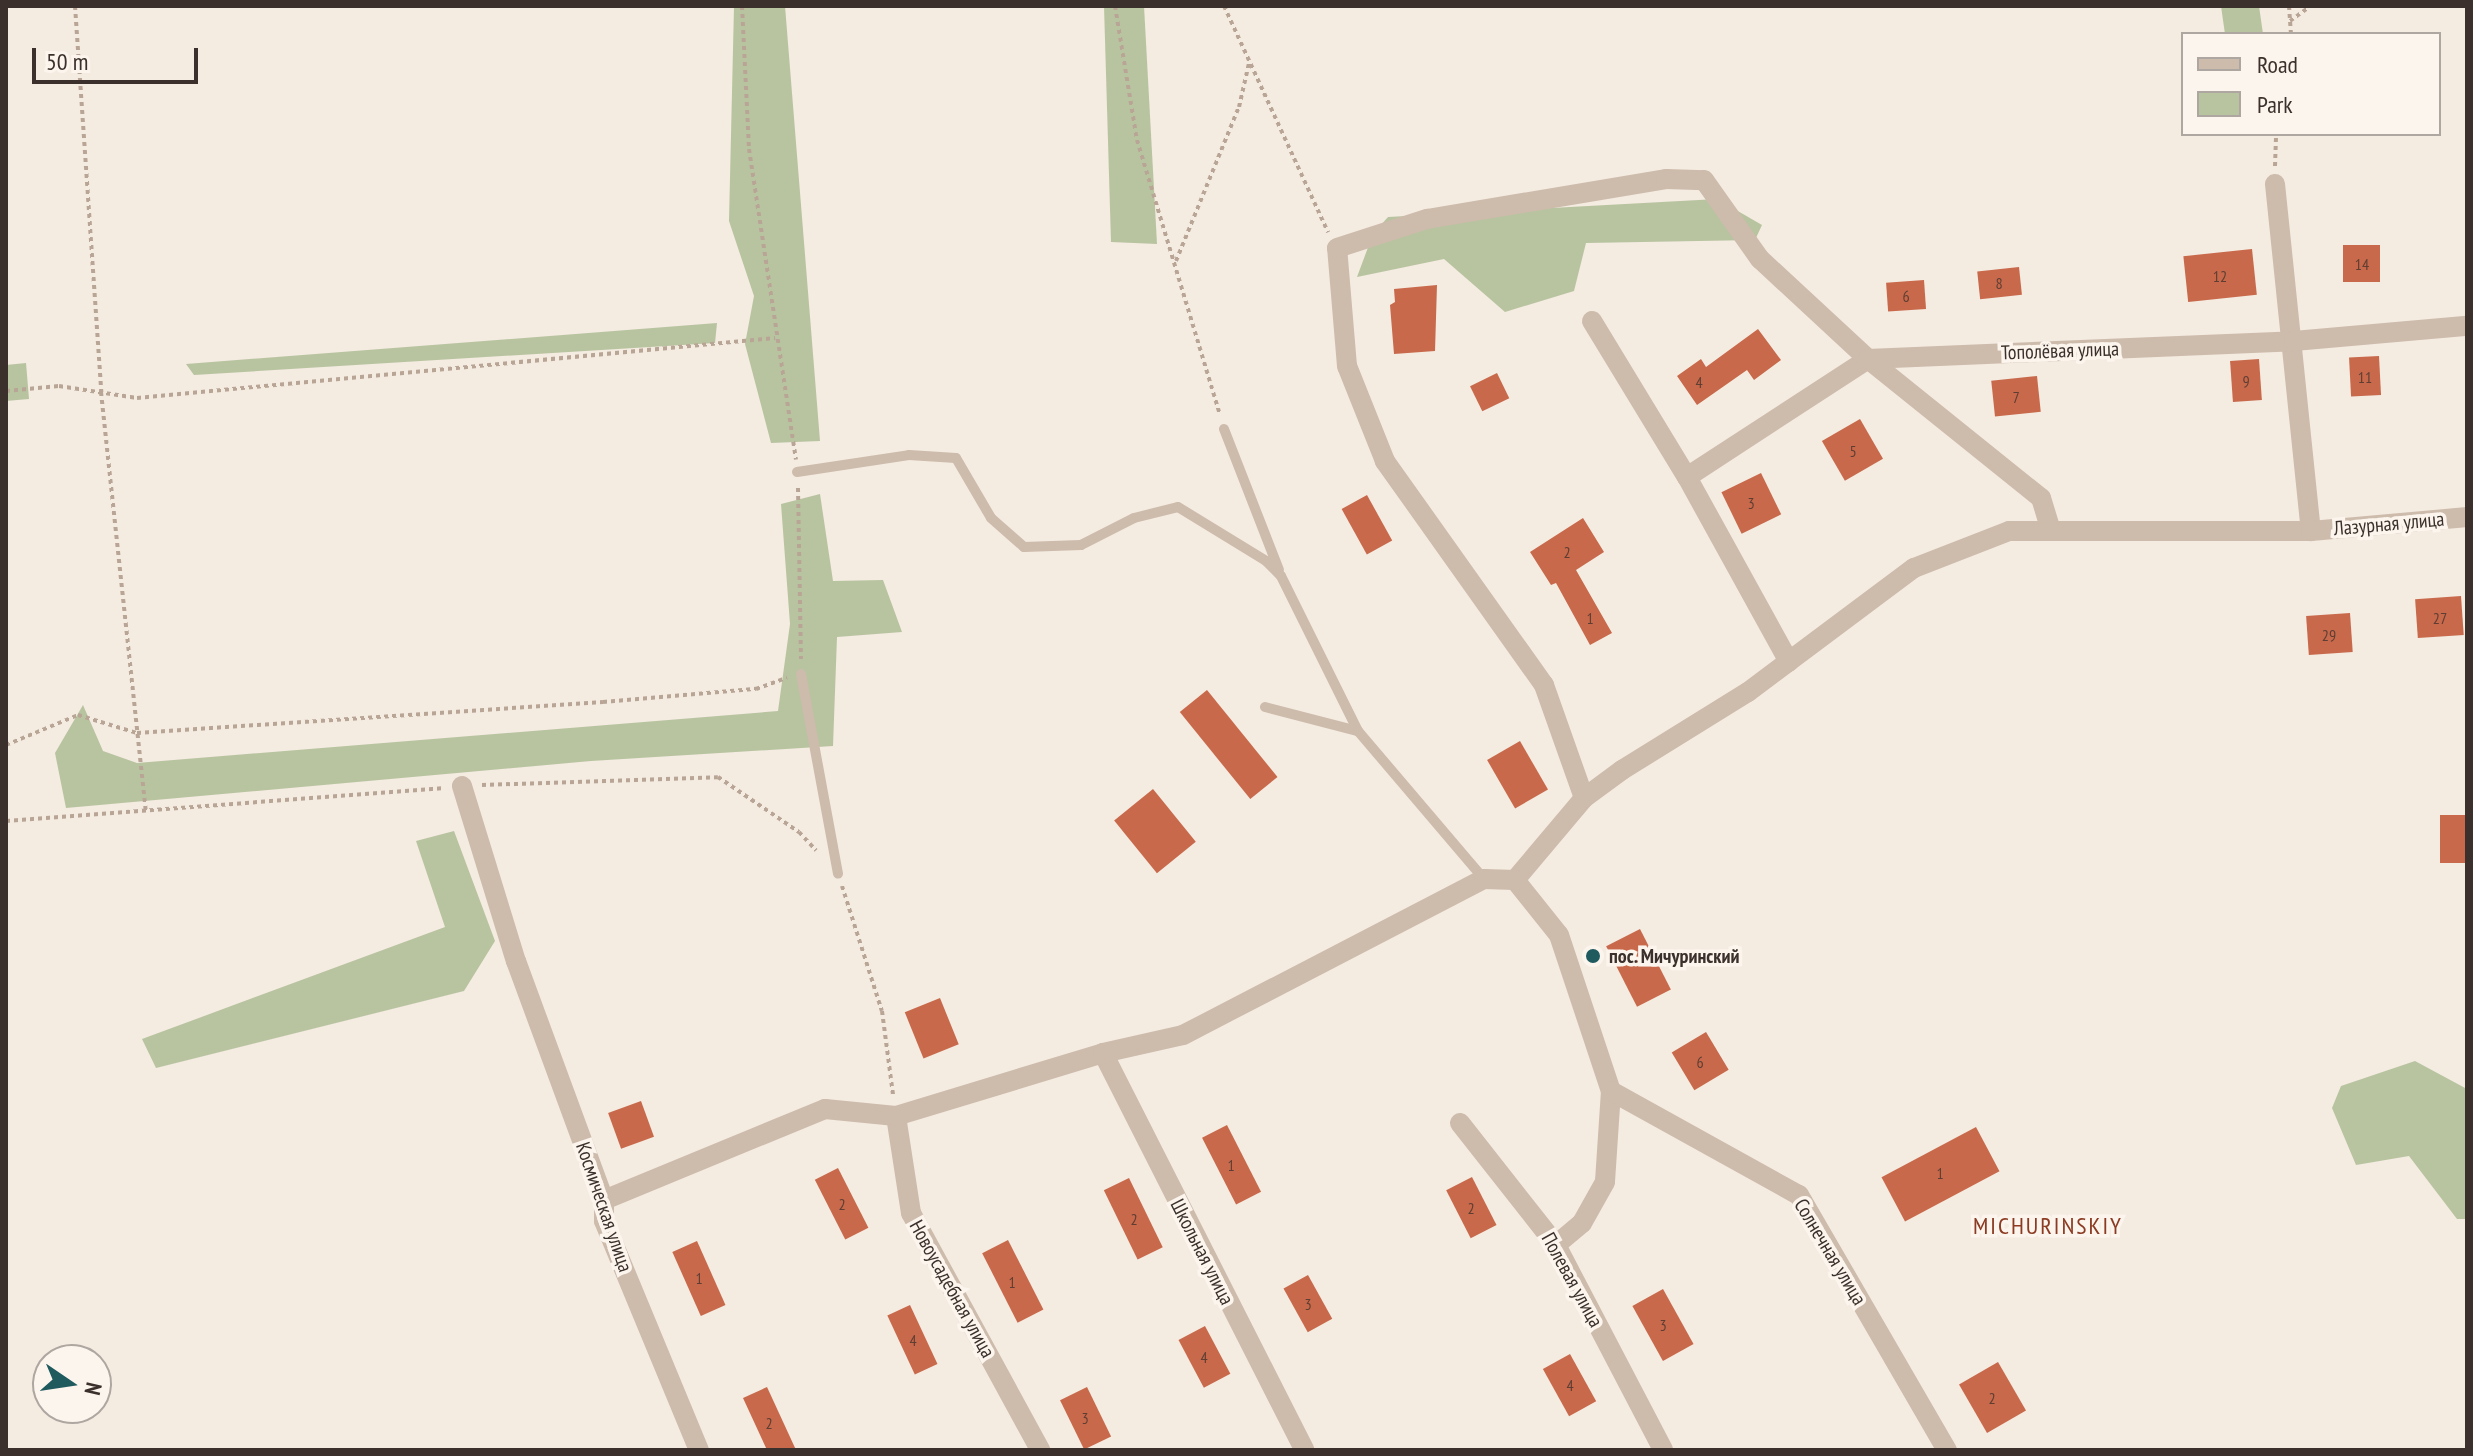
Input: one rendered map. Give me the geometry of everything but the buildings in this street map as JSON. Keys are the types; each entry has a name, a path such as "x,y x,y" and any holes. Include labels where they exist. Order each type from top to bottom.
{"street":[{"path":"1584,798 1544,685 1385,461 1347,366 1337,248 1427,219 1666,179 1704,180 1760,259 1868,359 2041,498 2051,531"},
{"path":"2275,184 2294,341 2311,531"},
{"path":"1592,321 1687,477 1789,662"},
{"name":"Тополёвая улица","path":"1868,359 2294,341 2467,326"},
{"path":"1687,477 1868,359"},
{"name":"Лазурная улица","path":"1515,880 1584,798 1789,662 1914,568 2009,531 2311,531 2467,517"},
{"name":"Космическая улица","path":"462,786 516,961 604,1200 604,1221 699,1450"},
{"path":"604,1200 825,1109 896,1116 1103,1053 1183,1035 1484,879 1515,880 1559,935 1611,1091 1605,1182 1582,1223 1556,1245"},
{"name":"Школьная улица","path":"1103,1053 1304,1450"},
{"name":"Солнечная улица","path":"1611,1091 1799,1195 1947,1450"},
{"name":"Новоусадебная улица","path":"896,1116 911,1213 1040,1450"},
{"name":"Полевая улица","path":"1460,1123 1556,1245 1663,1450"}],"lane":[{"path":"1224,429 1281,576 1358,731 1484,879"},
{"path":"797,472 909,455 956,458 991,518 1024,547 1081,545 1134,518 1178,507 1266,561 1281,576"},
{"path":"801,674 838,874"},
{"path":"1265,707 1358,731"}],"path":[{"path":"75,6 101,392 146,811"},
{"path":"6,745 78,715 137,733 756,689 801,674 797,472 749,149 742,6"},
{"path":"1115,6 1137,140 1224,429"},
{"path":"1224,6 1337,248"},
{"path":"2289,6 2291,32"},
{"path":"2290,21 2311,6"},
{"path":"1175,261 1239,107 1249,61"},
{"path":"2275,184 2276,136"},
{"path":"6,391 59,386 137,398 775,338"},
{"path":"6,821 462,786 718,777 799,832 838,874 882,1011 896,1116"}],"green space":[{"path":"734,6 785,6 820,441 771,443 745,344 754,296 729,221"},
{"path":"1104,6 1144,6 1157,244 1111,242"},
{"path":"2221,6 2259,6 2263,32 2225,32"},
{"path":"1717,199 1762,225 1755,240 1586,243 1574,291 1505,312 1444,259 1357,277 1373,234 1388,217"},
{"path":"717,323 715,343 194,375 186,364"},
{"path":"26,363 29,399 6,401 6,365"},
{"path":"820,494 833,581 883,580 902,632 837,637 833,746 591,761 66,808 55,753 83,705 103,751 137,763 778,711 790,624 781,504"},
{"path":"454,831 495,941 464,991 156,1068 142,1039 445,927 416,841"},
{"path":"2415,1061 2467,1089 2467,1219 2457,1219 2409,1156 2356,1165 2332,1108 2341,1086"}],"place":[{"name":"пос. Мичуринский","path":"1593,956"}],"district":[{"name":"MICHURINSKIY","path":"2048,1226"}]}
